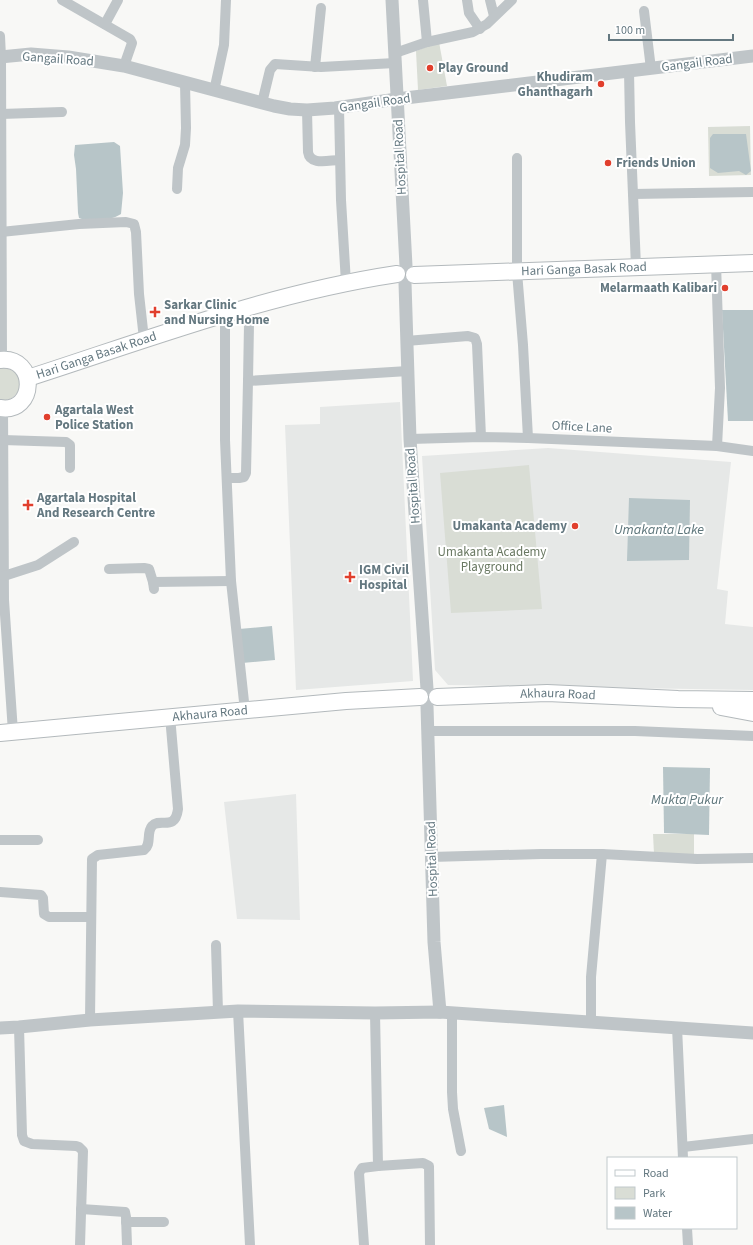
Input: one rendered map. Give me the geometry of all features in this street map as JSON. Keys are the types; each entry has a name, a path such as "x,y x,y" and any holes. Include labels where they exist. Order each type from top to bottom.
{"main road":[{"name":"Hari Ganga Basak Road","path":"28,378 144,339 225,314 346,283 406,275 753,263"},
{"path":"1,360 9,360 21,366 28,378 27,393 23,399 10,408 1,408"},
{"name":"Akhaura Road","path":"7,732 346,701 428,697 547,693 678,699 753,700"},
{"path":"678,699 753,706"},
{"name":"Akhaura Road","path":"678,699 753,713"}],"street":[{"path":"62,0 132,41 124,66"},
{"path":"104,24 118,0"},
{"path":"214,91 224,45 226,0"},
{"name":"Hospital Road","path":"392,0 406,275 406,341 410,439 428,697 434,942 446,1012"},
{"path":"423,0 427,42"},
{"path":"467,0 469,12 480,29"},
{"path":"490,0 494,16"},
{"path":"262,103 270,70 273,65 279,64 315,67 395,58 427,42 473,32 480,29 512,0"},
{"path":"315,67 321,8"},
{"path":"644,11 651,69"},
{"path":"0,36 2,232 1,360"},
{"name":"Gangail Road","path":"1,57 31,54 68,57 124,66 262,103 290,109 307,110 339,108 397,99 753,56"},
{"path":"629,71 636,267"},
{"path":"178,189 178,168 184,145 186,128 185,83"},
{"path":"339,108 346,283"},
{"path":"307,110 309,158 314,161 340,160"},
{"path":"1,114 62,112"},
{"path":"517,158 517,272 528,438"},
{"path":"633,194 753,192"},
{"path":"2,232 79,224 126,222 134,224 136,232 139,294 144,339"},
{"path":"716,264 720,388 717,446"},
{"path":"225,314 225,440 232,581 245,711"},
{"path":"227,478 244,477 246,473 249,324"},
{"path":"406,341 468,336 475,338 477,344 481,437"},
{"path":"248,381 408,371"},
{"path":"1,408 3,440 4,576 2,600 7,732"},
{"name":"Office Lane","path":"410,439 481,437 528,438 717,446 753,451"},
{"path":"3,440 66,442 70,445 70,468"},
{"path":"4,576 38,565 74,542"},
{"path":"109,569 149,569 154,586 232,581"},
{"path":"90,1020 92,859 98,855 144,850 149,844 150,829 152,826 170,822 175,820 178,816 170,716"},
{"path":"428,731 635,731 753,736"},
{"path":"0,840 38,840"},
{"path":"591,1021 591,976 602,854"},
{"path":"431,856 602,854 697,859 753,858"},
{"path":"0,892 41,895 43,898 44,914 49,917 91,916"},
{"path":"216,945 218,1012"},
{"path":"238,1011 250,1245"},
{"path":"0,1028 90,1020 238,1011 375,1013 446,1012 753,1033"},
{"path":"446,1012 453,1109 461,1151"},
{"path":"375,1013 378,1166"},
{"path":"19,1027 22,1135 24,1141 32,1144 76,1146 81,1149 84,1155 80,1245"},
{"path":"677,1027 683,1157"},
{"path":"683,1146 753,1139"},
{"path":"364,1245 359,1173 362,1168 423,1163 428,1165 430,1168 430,1245"},
{"path":"82,1208 122,1211 126,1214 127,1245"},
{"path":"126,1222 164,1222"},
{"path":"687,1229 688,1245"}],"shaded area":[{"name":"IGM Civil Hospital","path":"400,402 413,681 296,690 285,425 320,424 320,407"},
{"name":"Umakanta Academy","path":"548,448 731,462 717,589 728,591 725,624 753,627 753,690 448,685 435,670 422,456"},
{"path":"296,794 300,920 237,919 224,802"}],"green space":[{"name":"Play Ground","path":"439,42 447,86 418,90 416,51"},
{"path":"750,126 751,175 709,176 708,127"},
{"path":"0,368 10,369 13,371 18,377 20,385 19,390 15,395 6,400 0,400"},
{"name":"Umakanta Academy Playground","path":"529,465 542,609 451,613 440,473"},
{"path":"653,834 694,834 694,854 654,854"}],"water":[{"path":"713,134 746,134 751,171 746,175 739,171 718,173 710,168 710,138"},
{"path":"114,142 120,146 123,193 121,214 100,220 84,220 79,218 74,155 75,145"},
{"path":"722,310 753,310 753,421 728,421"},
{"name":"Umakanta Lake","path":"629,498 690,500 689,560 627,561"},
{"path":"272,626 275,660 242,663 239,629"},
{"name":"Mukta Pukur","path":"663,767 710,768 709,835 664,833"},
{"path":"504,1105 507,1137 489,1129 484,1108"}],"place":[{"name":"Play Ground","path":"430,68"},
{"name":"Khudiram Ghanthagarh","path":"601,84"},
{"name":"Friends Union","path":"608,163"},
{"name":"Melarmaath Kalibari","path":"725,288"},
{"name":"Sarkar Clinic and Nursing Home","path":"155,312"},
{"name":"Agartala West Police Station","path":"47,417"},
{"name":"Agartala Hospital And Research Centre","path":"28,505"},
{"name":"Umakanta Academy","path":"575,526"},
{"name":"IGM Civil Hospital","path":"350,577"}]}
